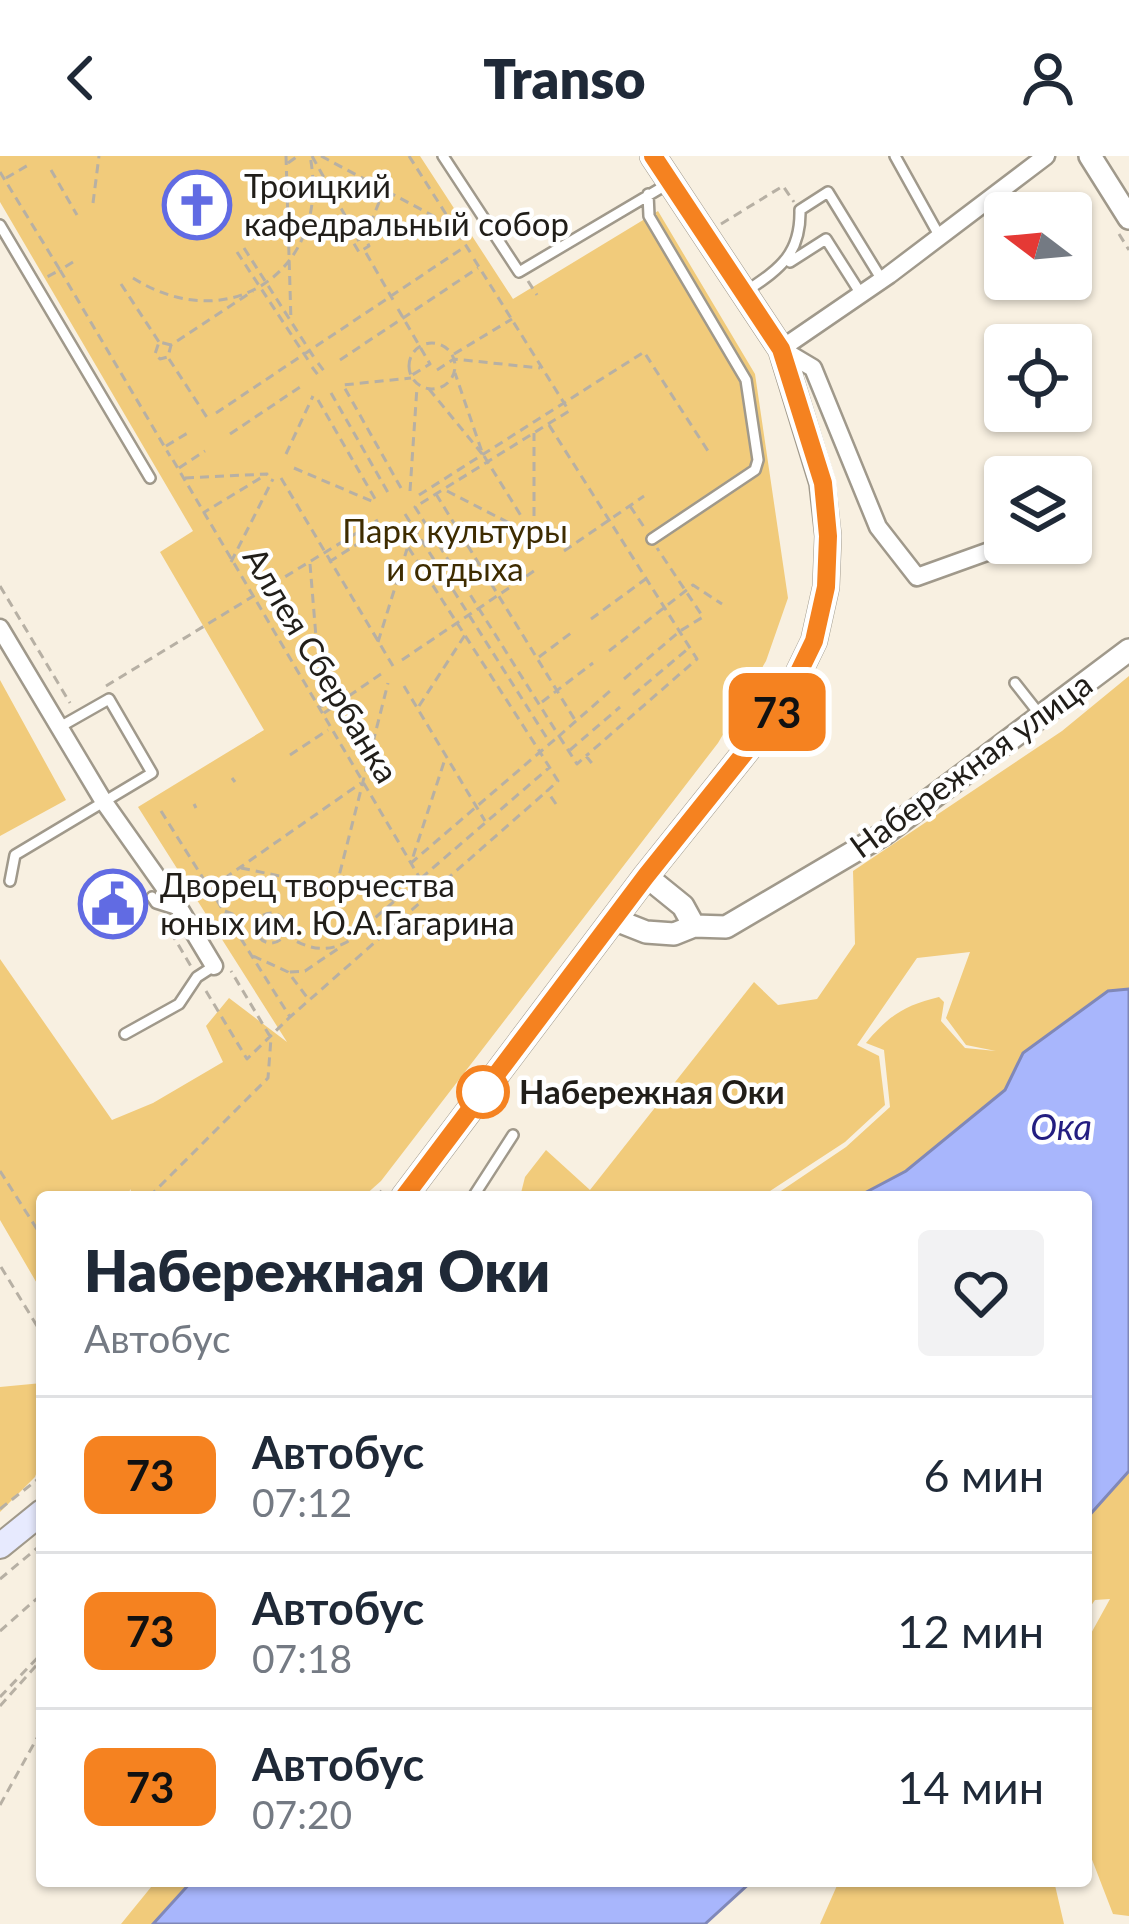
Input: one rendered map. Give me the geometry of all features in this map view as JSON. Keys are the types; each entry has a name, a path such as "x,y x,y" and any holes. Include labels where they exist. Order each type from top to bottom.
{"main road":[{"path":"396,1191 783,705 814,641 826,587 823,483 781,349 743,292 659,188 653,156"},
{"path":"0,1546 36,1517"}],"street":[{"path":"984,553 917,577 878,527 813,368 781,349 882,280 1046,156"},
{"path":"1090,156 1129,218"},
{"path":"0,628 104,802 214,966"},
{"name":"Набережная улица","path":"614,919 674,934 694,926 725,926 884,834 1129,650"},
{"path":"646,876 682,906 694,926"}],"lane":[{"path":"442,156 521,271 659,188"},
{"path":"895,156 940,237"},
{"path":"652,539 755,470 758,460 746,380 649,216 659,188"},
{"path":"787,264 801,235 800,210 828,192 882,280"},
{"path":"0,225 150,478"},
{"path":"743,292 826,239 862,294"},
{"path":"1015,683 1041,716"},
{"path":"10,881 15,855 152,772 109,699 55,722"},
{"path":"135,871 138,850"},
{"path":"152,898 181,911"},
{"path":"125,1034 179,1004 197,977 214,966"},
{"path":"477,1191 513,1135"}],"path":[{"path":"93,203 99,156"},
{"path":"286,156 291,321"},
{"path":"286,164 298,156"},
{"path":"311,156 357,237 354,248 365,251 430,364 411,377 343,385 401,488"},
{"path":"134,278 176,299 203,302 232,299 267,283 290,262 310,228 316,188 311,156"},
{"path":"322,156 454,227"},
{"path":"409,156 569,411 548,424 534,433 415,507 577,764 697,659 548,424"},
{"path":"4,179 30,164"},
{"path":"51,170 76,214"},
{"name":"Аллея Сбербанка","path":"0,172 429,894"},
{"path":"719,224 783,186 800,210"},
{"path":"365,251 369,246 365,237 384,188"},
{"path":"357,237 365,237"},
{"path":"216,413 466,246"},
{"path":"244,248 307,352"},
{"path":"237,252 321,373"},
{"path":"36,285 74,262"},
{"path":"340,360 479,267"},
{"path":"521,271 537,295"},
{"path":"121,284 159,342 171,345"},
{"path":"208,418 168,357 171,345 261,286"},
{"path":"437,370 512,319"},
{"path":"159,342 155,354 168,357"},
{"path":"455,373 443,387 428,389 411,377 409,360 420,346 439,344 453,357 542,368"},
{"path":"419,494 644,352 708,451"},
{"path":"453,357 483,455"},
{"path":"410,491 417,385"},
{"path":"230,434 300,387"},
{"path":"428,389 483,455 523,519"},
{"path":"331,393 390,496"},
{"path":"286,454 316,398 378,504 294,468"},
{"path":"165,447 190,430"},
{"path":"534,433 534,515"},
{"path":"177,469 205,451"},
{"path":"183,478 267,474 203,513"},
{"path":"281,478 393,666"},
{"path":"231,562 273,479"},
{"path":"444,489 515,526"},
{"path":"436,494 576,722"},
{"path":"564,551 644,496"},
{"path":"625,679 703,617 630,506"},
{"path":"405,514 550,743"},
{"path":"90,695 378,520"},
{"path":"200,981 247,1059 558,781 392,522 328,562"},
{"path":"378,642 408,547"},
{"path":"310,562 322,714 381,674"},
{"path":"402,660 534,571"},
{"path":"591,619 647,578"},
{"path":"609,651 693,585 722,604"},
{"path":"0,586 71,706 55,722"},
{"path":"537,658 575,630"},
{"path":"418,708 465,635"},
{"path":"633,695 690,647"},
{"path":"539,704 593,663"},
{"path":"336,888 388,683"},
{"path":"404,686 486,822"},
{"path":"411,863 610,692"},
{"path":"569,751 620,707"},
{"path":"290,755 331,728"},
{"path":"411,863 446,756"},
{"path":"586,756 595,767"},
{"path":"251,955 288,972 305,971 323,962 550,767"},
{"path":"210,888 363,782"},
{"path":"547,790 556,804"},
{"path":"161,811 290,1017 293,1014"},
{"path":"240,867 397,901"},
{"path":"224,910 257,923"},
{"path":"275,913 284,920 284,934 267,942 258,934 257,923 275,913"},
{"path":"284,934 313,949 335,949 347,942"},
{"path":"155,1191 268,1078 272,1038 228,966 214,966"},
{"path":"288,972 309,1000"},
{"path":"0,1171 36,1228"},
{"path":"0,1266 36,1324"},
{"path":"0,1509 36,1481"},
{"path":"0,1579 36,1549"},
{"path":"0,1631 36,1599"},
{"path":"0,1697 36,1662"},
{"path":"0,1706 36,1663"},
{"path":"0,1805 36,1740"}],"green space":[{"name":"Парк культуры и отдыха","path":"0,156 420,156 513,299 658,211 755,374 788,598 766,661 718,743 381,1181 370,1191 36,1191 36,1282 0,1220 0,959 112,1120 153,1103 223,1062 206,1026 229,998 287,1042 138,807 264,730 160,552 193,531 0,202"},
{"path":"1129,676 1129,989 1108,991 1023,1053 1005,1090 907,1171 869,1191 781,1191 846,1147 890,1107 884,1050 866,1043 898,1013 939,997 944,1002 941,1021 965,1048 996,1051 966,1045 946,1018 970,952 917,958 857,1045 879,1056 885,1105 845,1142 770,1191 522,1191 525,1177 546,1150 590,1190 754,982 778,1005 817,999 855,944 853,871 1062,731"},
{"path":"0,680 66,800 0,836"},
{"path":"36,1384 36,1474 0,1512 0,1387"},
{"path":"1129,1471 1129,1916 1113,1914 1092,1860 1092,1632 1110,1599 1092,1604 1092,1512"},
{"path":"151,1887 187,1887 153,1924 121,1924"},
{"path":"836,1887 1055,1887 1064,1924 820,1924"}],"water":[{"name":"Ока","path":"1129,989 1129,1471 1092,1512 1092,1191 868,1191 906,1171 1005,1090 1023,1053 1108,991"},
{"path":"187,1887 745,1887 705,1924 153,1924"}],"bus line":[{"name":"73","path":"409,1191 646,876 783,705 814,641 826,587 823,483 781,349 653,156"}],"place":[{"name":"Троицкий кафедральный собор","path":"197,205"},
{"name":"Дворец творчества юных им. Ю.А.Гагарина","path":"113,904"},
{"name":"Набережная Оки","path":"483,1092"}]}
